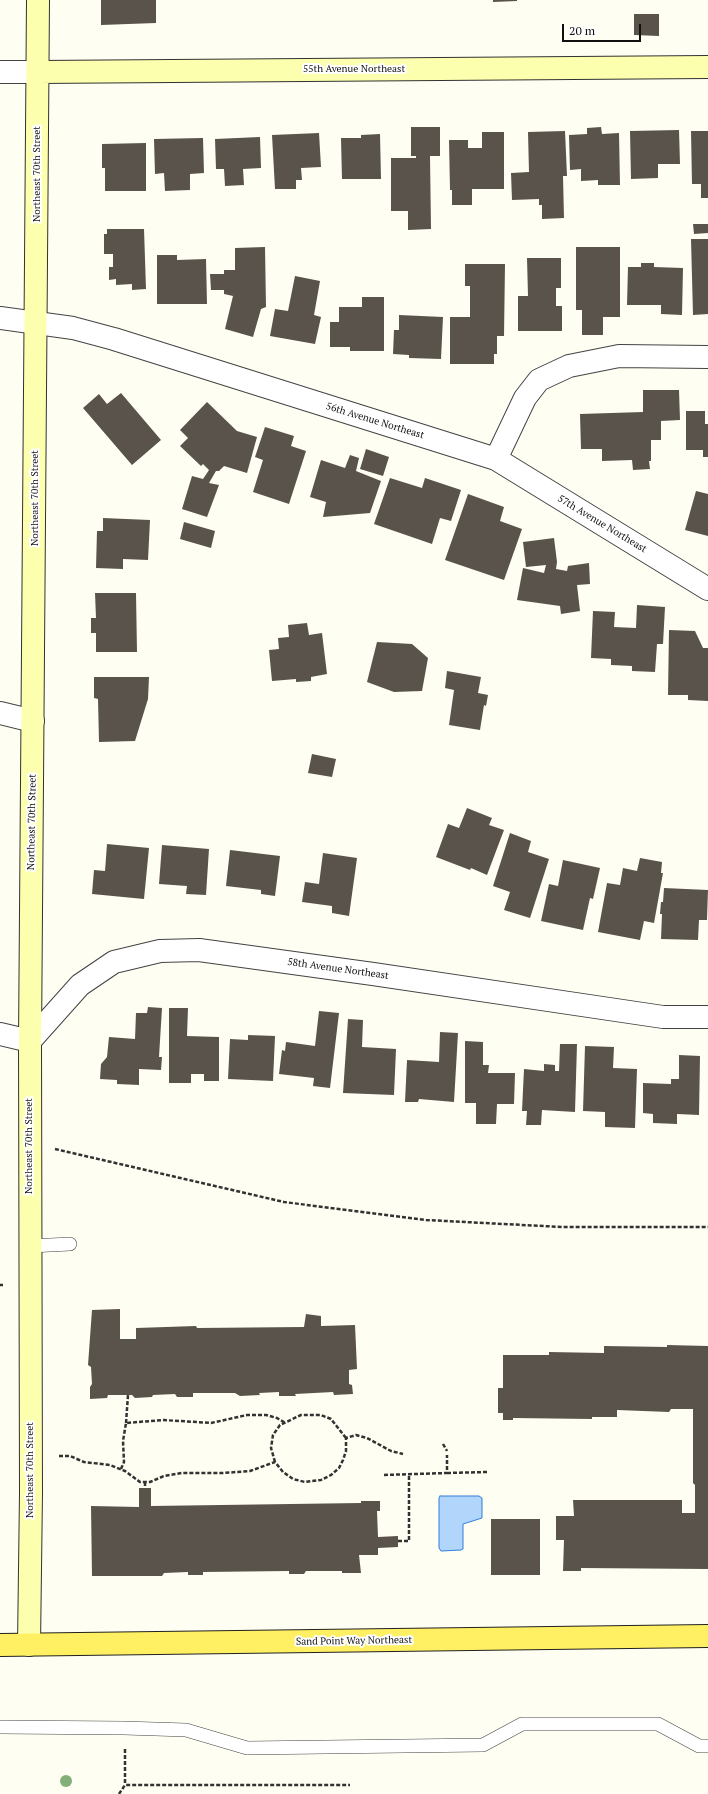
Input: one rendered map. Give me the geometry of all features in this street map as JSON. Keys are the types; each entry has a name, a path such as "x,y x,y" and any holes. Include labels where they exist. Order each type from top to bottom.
{"main road":[{"name":"Northeast 70th Street","path":"29,1645 31,1493 30,1041 34,721 38,0"},
{"name":"55th Avenue Northeast","path":"38,72 708,67"},
{"name":"Sand Point Way Northeast","path":"0,1645 708,1636"}],"street":[{"name":"55th Avenue Northeast","path":"0,72 38,72"},
{"name":"56th Avenue Northeast","path":"0,318 73,328 114,339 496,459"},
{"path":"496,459 525,398 539,380 569,366 619,356 708,357"},
{"name":"57th Avenue Northeast","path":"496,459 708,589"},
{"path":"0,713 34,721"},
{"name":"58th Avenue Northeast","path":"30,1041 80,985 114,962 160,951 199,950 663,1017 708,1017"},
{"path":"0,1034 30,1041"}],"lane":[{"path":"30,1246 70,1244"},
{"path":"0,1727 186,1730 247,1748 483,1745 522,1724 658,1724 699,1746 708,1746"}],"path":[{"path":"54,1148 284,1202 426,1220 562,1227 708,1227"},
{"path":"121,1469 124,1462 123,1441 128,1395"},
{"path":"301,1414 321,1414 331,1419 346,1438 346,1451 343,1460 331,1475 321,1480 305,1482 293,1479 283,1472 275,1462 271,1448 273,1436 280,1425 301,1414"},
{"path":"126,1423 164,1420 211,1423 247,1415 266,1415 284,1422"},
{"path":"346,1438 356,1436 366,1438 391,1451 403,1454"},
{"path":"443,1444 448,1453 448,1473"},
{"path":"59,1456 70,1456 84,1462 110,1465 125,1471 140,1482 150,1482 164,1476 182,1473 223,1473 250,1471 275,1462"},
{"path":"384,1475 488,1472"},
{"path":"398,1541 408,1541 408,1474"},
{"path":"145,1482 145,1488"},
{"path":"119,1794 125,1784 125,1749"},
{"path":"125,1784 350,1785"}],"water":[{"path":"440,1496 479,1496 482,1498 482,1518 463,1524 463,1549 461,1550 441,1551 439,1548"}],"building":[{"path":"101,0 156,0 156,23 101,25"},
{"path":"493,0 517,0 517,1 493,2"},
{"path":"634,14 659,14 659,36 634,35"},
{"path":"411,127 440,127 440,156 430,156 431,229 408,230 408,211 391,211 391,158 416,158 416,156 411,156"},
{"path":"601,127 602,134 619,133 620,185 598,185 598,180 581,181 581,169 570,170 569,135 587,134 587,128"},
{"path":"679,130 680,164 658,164 658,178 631,179 630,131"},
{"path":"565,131 567,176 563,176 564,218 542,219 542,205 539,205 539,199 512,200 511,173 529,172 528,132"},
{"path":"691,131 708,131 708,198 701,198 701,184 692,184"},
{"path":"482,132 504,132 504,189 472,189 472,205 452,205 452,190 450,190 449,140 468,140 468,148 482,148"},
{"path":"319,133 321,167 301,168 302,180 296,180 296,189 275,189 272,135"},
{"path":"380,134 381,179 342,179 341,138 361,138 361,135"},
{"path":"260,137 261,168 243,169 244,185 225,186 224,169 216,169 215,139"},
{"path":"203,138 204,173 190,174 190,190 165,191 164,173 155,174 154,139"},
{"path":"146,143 146,191 105,191 105,168 102,168 102,144"},
{"path":"693,224 708,224 708,233 694,234"},
{"path":"107,229 144,229 146,289 132,290 132,284 116,285 116,279 109,280 109,267 113,267 113,254 104,254 104,234 107,234"},
{"path":"691,239 708,239 708,314 693,315"},
{"path":"265,247 266,307 261,309 253,337 225,329 233,296 224,294 224,290 211,290 210,274 224,274 224,270 235,270 235,248"},
{"path":"576,247 620,247 620,317 603,317 603,335 582,335 582,310 576,310"},
{"path":"157,255 177,255 177,260 206,259 207,304 157,304"},
{"path":"527,258 561,258 561,288 556,288 556,306 562,306 562,331 518,331 518,296 528,296"},
{"path":"641,263 654,263 654,267 683,268 682,315 661,314 661,305 627,305 628,267 641,267"},
{"path":"465,264 505,264 504,336 497,336 497,354 494,354 494,364 450,364 450,317 470,317 470,286 465,286"},
{"path":"295,276 320,281 314,315 321,317 315,344 270,336 275,309 288,311"},
{"path":"362,297 384,297 384,351 350,351 350,347 330,347 330,322 339,322 339,307 362,307"},
{"path":"399,315 443,317 441,359 409,358 409,355 393,354 394,330 399,330"},
{"path":"643,390 679,390 680,420 661,421 661,440 651,440 651,461 649,461 650,469 633,470 632,460 602,461 602,449 581,449 580,414 643,412"},
{"path":"121,393 161,440 132,465 83,408 99,394 107,404"},
{"path":"207,402 237,431 257,437 247,473 224,466 219,471 216,471 209,483 219,485 207,517 182,509 192,476 203,479 209,470 203,464 201,466 180,446 188,438 180,430"},
{"path":"686,411 705,411 705,424 708,424 708,457 703,457 703,450 686,450"},
{"path":"265,427 294,436 291,446 306,451 289,504 253,492 263,460 255,457"},
{"path":"366,449 389,457 383,476 360,469"},
{"path":"350,455 359,458 356,471 381,481 370,513 323,517 326,502 310,497 321,460 345,468"},
{"path":"390,478 422,488 425,478 461,490 451,521 440,518 432,544 374,524"},
{"path":"696,491 708,494 708,536 685,530"},
{"path":"468,494 504,507 500,521 522,529 504,580 445,560"},
{"path":"103,518 150,520 148,560 123,559 123,569 96,568 97,531 103,531"},
{"path":"184,522 215,531 211,548 180,539"},
{"path":"554,538 557,562 556,569 567,571 568,566 589,563 590,584 577,585 580,611 561,614 560,606 517,600 523,568 544,573 546,565 526,567 523,542"},
{"path":"95,593 136,593 137,652 96,652 96,633 91,633 91,618 96,618"},
{"path":"637,605 665,607 663,644 657,644 655,672 632,671 632,666 611,665 611,659 591,658 593,611 615,612 614,627 636,628"},
{"path":"307,623 309,635 322,633 327,674 311,677 311,681 296,682 296,679 272,681 269,650 279,649 278,638 289,637 288,625"},
{"path":"669,630 695,631 703,648 708,648 708,701 688,700 688,695 668,695"},
{"path":"377,642 412,644 428,658 422,691 394,692 367,682"},
{"path":"447,671 481,677 478,693 488,695 486,706 484,705 480,730 449,725 454,690 445,688"},
{"path":"94,677 149,677 148,699 135,741 99,742 98,699 94,698"},
{"path":"312,754 336,759 332,777 308,773"},
{"path":"467,808 492,818 489,825 504,830 487,875 471,868 470,870 436,857 448,824 459,828"},
{"path":"510,833 531,841 528,852 549,859 530,918 504,910 510,892 493,886"},
{"path":"107,844 149,848 144,899 92,894 94,870 105,871"},
{"path":"162,845 209,849 206,895 186,894 187,886 159,884"},
{"path":"230,850 280,856 275,896 261,894 261,890 226,886"},
{"path":"323,853 357,858 349,916 332,913 332,906 302,902 305,882 319,884"},
{"path":"640,858 662,862 661,873 663,873 654,923 644,921 640,940 598,932 607,883 620,885 623,868 637,871"},
{"path":"563,860 600,868 593,899 590,898 583,930 541,921 549,884 558,886"},
{"path":"664,888 708,890 707,920 699,920 698,940 661,939 662,914 660,914"},
{"path":"148,1007 162,1008 159,1057 162,1057 161,1070 139,1069 139,1085 117,1084 117,1080 100,1079 101,1064 107,1057 109,1037 135,1039 136,1013 147,1013"},
{"path":"169,1008 188,1008 187,1036 219,1037 219,1081 204,1081 204,1074 191,1074 191,1083 169,1083"},
{"path":"319,1011 339,1013 330,1088 313,1086 314,1078 279,1074 282,1050 285,1051 286,1042 315,1046"},
{"path":"348,1019 363,1020 362,1047 396,1049 394,1095 343,1093"},
{"path":"440,1032 458,1033 454,1102 419,1099 418,1102 405,1102 407,1060 439,1062"},
{"path":"248,1035 275,1036 273,1081 228,1079 230,1039 248,1040"},
{"path":"465,1041 483,1042 483,1065 489,1065 488,1073 515,1073 514,1104 497,1104 496,1124 476,1124 476,1103 465,1103"},
{"path":"560,1044 577,1044 575,1112 542,1110 541,1125 526,1125 527,1111 522,1111 524,1069 544,1071 544,1064 555,1065 555,1071 559,1071"},
{"path":"585,1046 614,1047 613,1068 637,1069 635,1128 605,1127 605,1112 583,1111"},
{"path":"679,1055 700,1056 699,1115 677,1114 677,1124 653,1123 653,1114 643,1113 643,1083 671,1084 671,1079 679,1079"},
{"path":"120,1309 120,1339 136,1339 136,1328 196,1326 197,1328 304,1327 306,1314 321,1316 321,1326 355,1325 357,1369 349,1370 349,1384 352,1385 353,1394 334,1395 333,1392 295,1394 296,1396 279,1396 279,1392 240,1396 235,1393 193,1393 193,1397 177,1397 175,1394 135,1398 132,1395 108,1395 107,1398 90,1399 90,1387 92,1384 91,1367 88,1365 92,1310"},
{"path":"667,1345 708,1346 708,1569 581,1568 581,1571 563,1571 564,1540 556,1540 556,1516 574,1516 573,1500 682,1500 682,1513 695,1513 695,1485 693,1483 693,1409 671,1409 669,1412 617,1410 617,1417 592,1417 592,1419 513,1418 513,1420 503,1420 503,1413 498,1413 498,1388 503,1388 503,1355 549,1355 549,1352 604,1353 604,1346 667,1347"},
{"path":"139,1488 151,1488 151,1506 361,1503 361,1501 380,1501 380,1511 377,1511 378,1537 398,1536 398,1547 378,1548 378,1555 359,1555 361,1573 342,1573 342,1571 306,1571 304,1574 289,1574 289,1571 203,1572 203,1575 188,1575 188,1572 164,1573 162,1576 92,1576 91,1506 139,1507"},
{"path":"491,1519 540,1519 540,1575 491,1575"}]}
